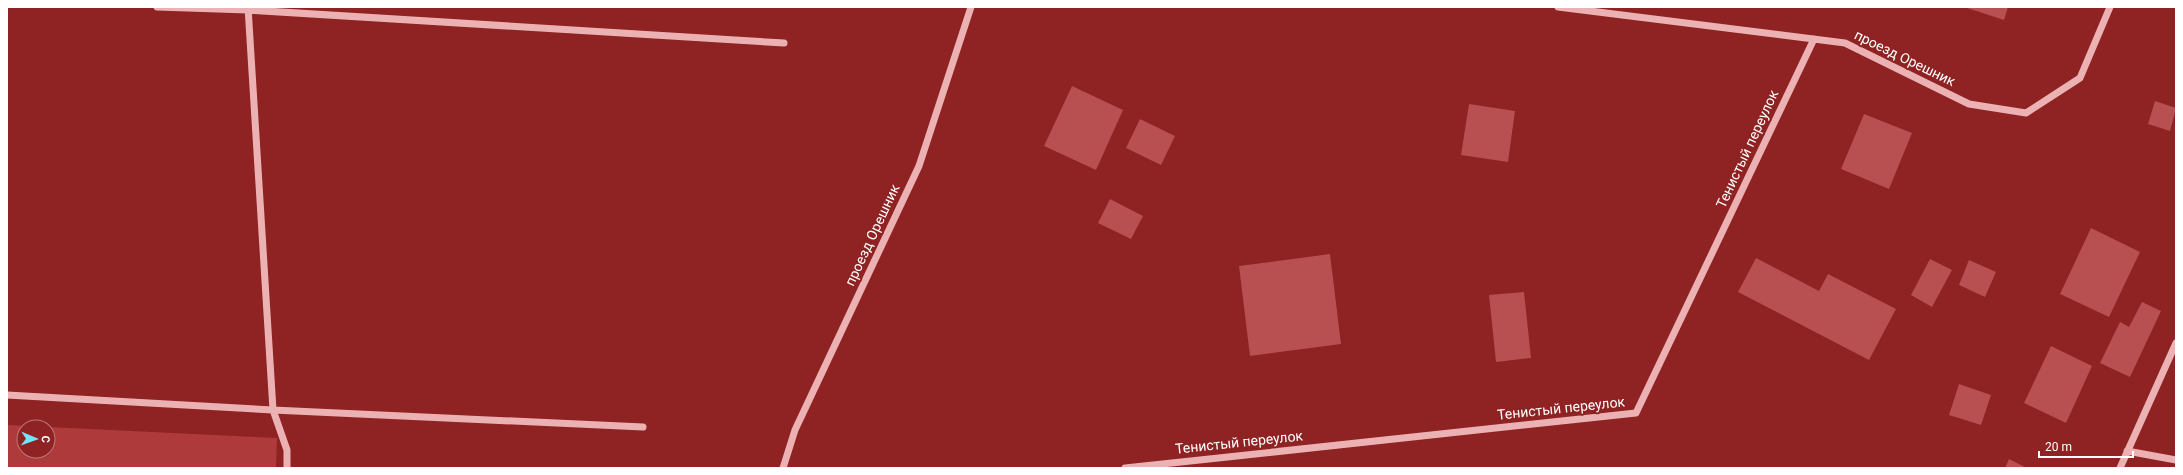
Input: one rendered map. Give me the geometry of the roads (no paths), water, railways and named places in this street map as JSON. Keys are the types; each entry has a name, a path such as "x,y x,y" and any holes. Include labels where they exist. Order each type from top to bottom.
{"street":[{"path":"157,7 248,8 784,43"},
{"name":"проезд Орешник","path":"783,468 795,430 919,166 970,7"},
{"name":"проезд Орешник","path":"1558,7 1845,43 1969,104 2026,113 2080,78 2110,7"},
{"path":"248,8 273,410 287,450 287,468"},
{"name":"Тенистый переулок","path":"1125,468 1636,413 1814,39"},
{"path":"2120,468 2176,343"},
{"path":"7,395 273,410 644,427"},
{"path":"2127,451 2176,460"}]}
